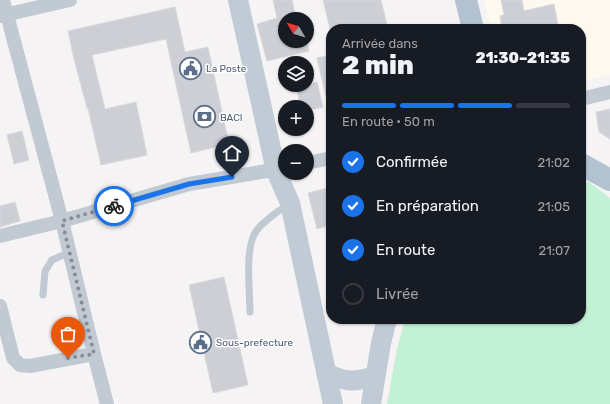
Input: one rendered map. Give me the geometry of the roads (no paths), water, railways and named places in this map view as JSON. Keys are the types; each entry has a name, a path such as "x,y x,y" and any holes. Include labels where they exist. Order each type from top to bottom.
{"main road":[{"path":"466,0 472,24"},
{"path":"586,167 610,180"}],"street":[{"path":"3,0 3,15 62,221 107,404"},
{"path":"3,15 70,0"},
{"path":"238,0 278,158"},
{"path":"586,98 610,92"},
{"path":"314,162 326,159"},
{"path":"0,236 62,221 189,184 278,170"},
{"path":"284,180 333,404"},
{"path":"0,306 13,358 20,365 30,366 94,354"},
{"path":"371,404 381,343 386,324"},
{"path":"326,373 342,380 352,382 361,381 375,376"}],"lane":[{"path":"250,312 249,248 256,231 270,217 290,203"},
{"path":"43,295 45,271 52,260 70,252"}],"place":[{"name":"La Poste","path":"191,68"},
{"name":"BACI","path":"205,117"},
{"name":"Sous-prefecture","path":"200,342"}]}
